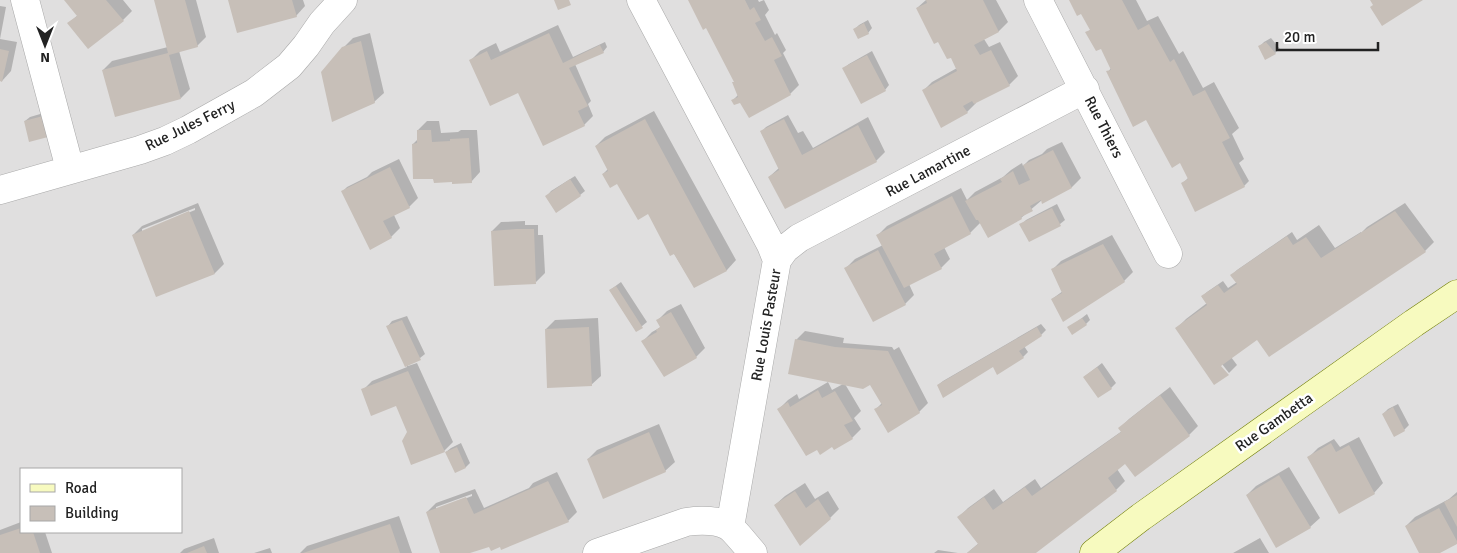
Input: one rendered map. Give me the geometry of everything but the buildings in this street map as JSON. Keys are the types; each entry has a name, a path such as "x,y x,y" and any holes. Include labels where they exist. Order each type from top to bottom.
{"street":[{"path":"25,0 70,169"},
{"name":"Rue Louis Pasteur","path":"642,0 771,245 777,260 730,527"},
{"name":"Rue Thiers","path":"1038,0 1168,254"},
{"name":"Rue Jules Ferry","path":"0,190 140,150 188,130 254,93 289,66 341,1"},
{"name":"Rue Lamartine","path":"777,260 785,249 799,238 1085,89"},
{"name":"Rue Gambetta","path":"1094,553 1141,517 1457,294"},
{"path":"597,553 686,522 699,520 716,522 730,527 752,553"}],"shaded area":[{"path":"0,0 1457,0 1457,553 0,553"}]}
